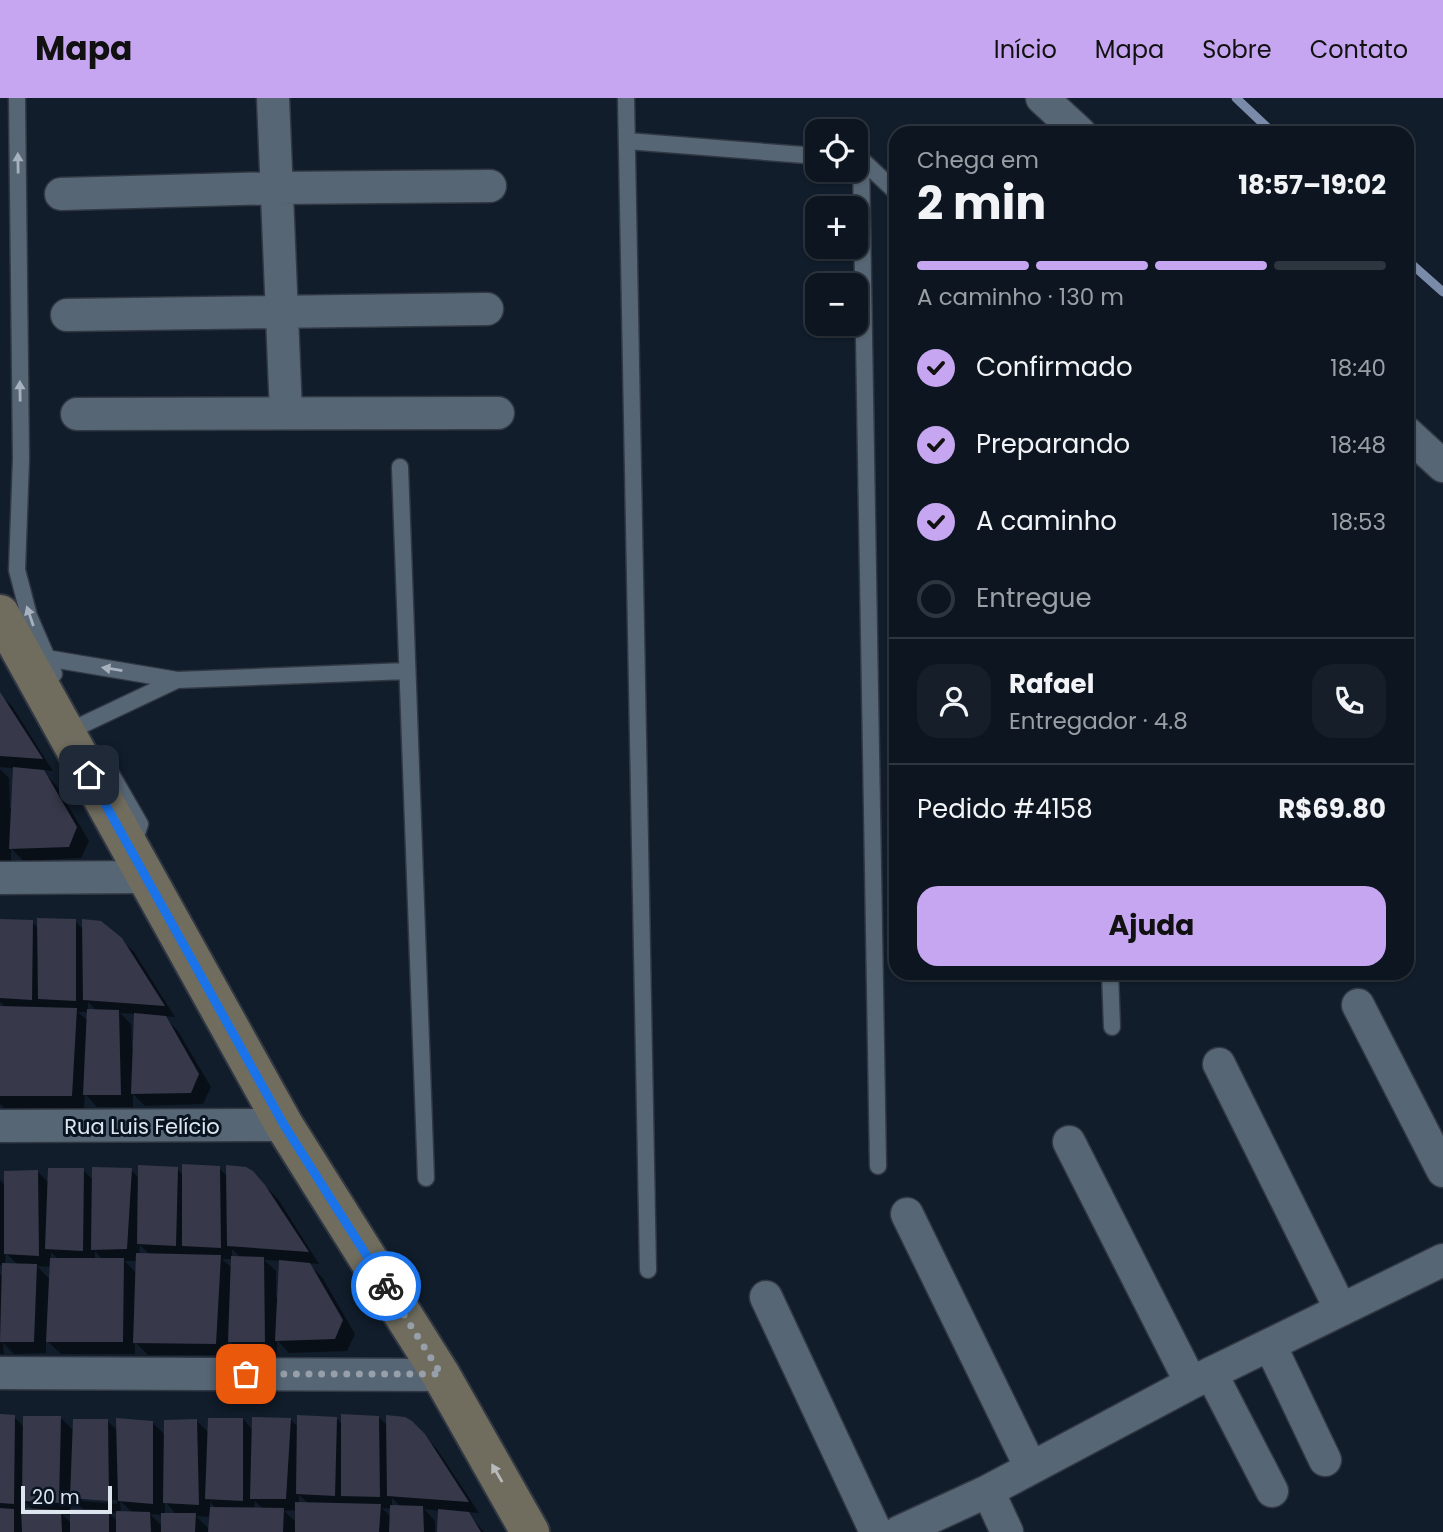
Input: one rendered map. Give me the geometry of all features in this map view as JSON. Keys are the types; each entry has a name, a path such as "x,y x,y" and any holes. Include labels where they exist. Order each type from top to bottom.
{"street":[{"path":"273,98 286,413"},
{"path":"1042,98 1072,126"},
{"path":"61,194 490,186"},
{"path":"67,315 487,309"},
{"path":"77,414 498,413"},
{"path":"1414,440 1443,467"},
{"path":"3,625 284,1125 441,1374 530,1532"},
{"path":"0,878 139,864"},
{"path":"1358,1005 1443,1171"},
{"path":"1219,1064 1341,1310"},
{"name":"Rua Luis Felício","path":"0,1126 284,1125"},
{"path":"1069,1142 1201,1378 1272,1491"},
{"path":"907,1214 1031,1468"},
{"path":"899,1532 988,1491 1201,1378 1443,1260"},
{"path":"766,1297 876,1532"},
{"path":"1270,1345 1325,1460"},
{"path":"0,1373 441,1374"},
{"path":"988,1491 1007,1532"}],"lane":[{"path":"17,98 21,459 17,570 29,616 46,658 64,692"},
{"path":"626,98 648,1270"},
{"path":"627,141 805,155"},
{"path":"868,168 889,186"},
{"path":"858,182 878,1166"},
{"path":"400,467 426,1178"},
{"path":"46,658 177,680 407,671"},
{"path":"82,725 177,680"},
{"path":"101,758 140,824 139,864"},
{"path":"1110,980 1112,1027"}],"building":[{"path":"0,692 43,759 0,756"},
{"path":"13,767 44,770 77,827 69,847 9,849"},
{"path":"37,918 76,919 76,1001 38,999"},
{"path":"0,919 33,920 32,1000 0,998"},
{"path":"82,919 101,921 122,938 165,1006 83,1000"},
{"path":"0,1006 77,1008 72,1096 0,1096"},
{"path":"87,1009 119,1010 121,1095 83,1095"},
{"path":"134,1013 166,1016 199,1074 191,1093 131,1094"},
{"path":"182,1164 220,1166 221,1248 182,1246"},
{"path":"138,1165 178,1167 176,1246 137,1244"},
{"path":"226,1165 246,1167 253,1171 309,1252 227,1246"},
{"path":"92,1167 132,1168 127,1249 91,1250"},
{"path":"48,1168 84,1168 83,1251 45,1249"},
{"path":"38,1170 39,1256 4,1254 4,1171"},
{"path":"136,1253 221,1255 216,1344 133,1343"},
{"path":"231,1256 264,1257 265,1342 228,1342"},
{"path":"50,1258 124,1258 123,1342 46,1342"},
{"path":"279,1260 310,1263 343,1320 335,1339 275,1341"},
{"path":"2,1263 37,1264 34,1342 0,1342"},
{"path":"0,1414 15,1415 14,1504 0,1503"},
{"path":"341,1414 379,1416 380,1497 341,1496"},
{"path":"297,1415 337,1417 335,1496 296,1494"},
{"path":"386,1415 405,1417 425,1434 469,1502 387,1496"},
{"path":"23,1416 61,1416 59,1503 22,1501"},
{"path":"252,1417 291,1418 286,1499 250,1499"},
{"path":"116,1418 153,1421 153,1504 118,1501"},
{"path":"208,1418 243,1418 243,1501 205,1499"},
{"path":"73,1419 108,1419 109,1501 70,1498"},
{"path":"197,1419 199,1505 163,1503 164,1420"},
{"path":"295,1502 381,1504 379,1532 295,1532"},
{"path":"390,1505 423,1506 424,1532 389,1532"},
{"path":"210,1507 284,1508 283,1532 208,1532"},
{"path":"0,1508 14,1509 14,1532 0,1532"},
{"path":"21,1508 61,1510 62,1532 22,1532"},
{"path":"70,1509 109,1510 109,1532 70,1532"},
{"path":"438,1509 469,1512 481,1532 437,1532"},
{"path":"116,1511 150,1512 151,1532 116,1532"},
{"path":"161,1513 196,1513 195,1532 161,1532"}],"waterway":[{"path":"1236,98 1266,126"},
{"path":"1414,266 1443,292"}],"way so far":[{"path":"246,1374 441,1374 386,1286"}],"route":[{"path":"89,775 284,1125 386,1286"}]}
